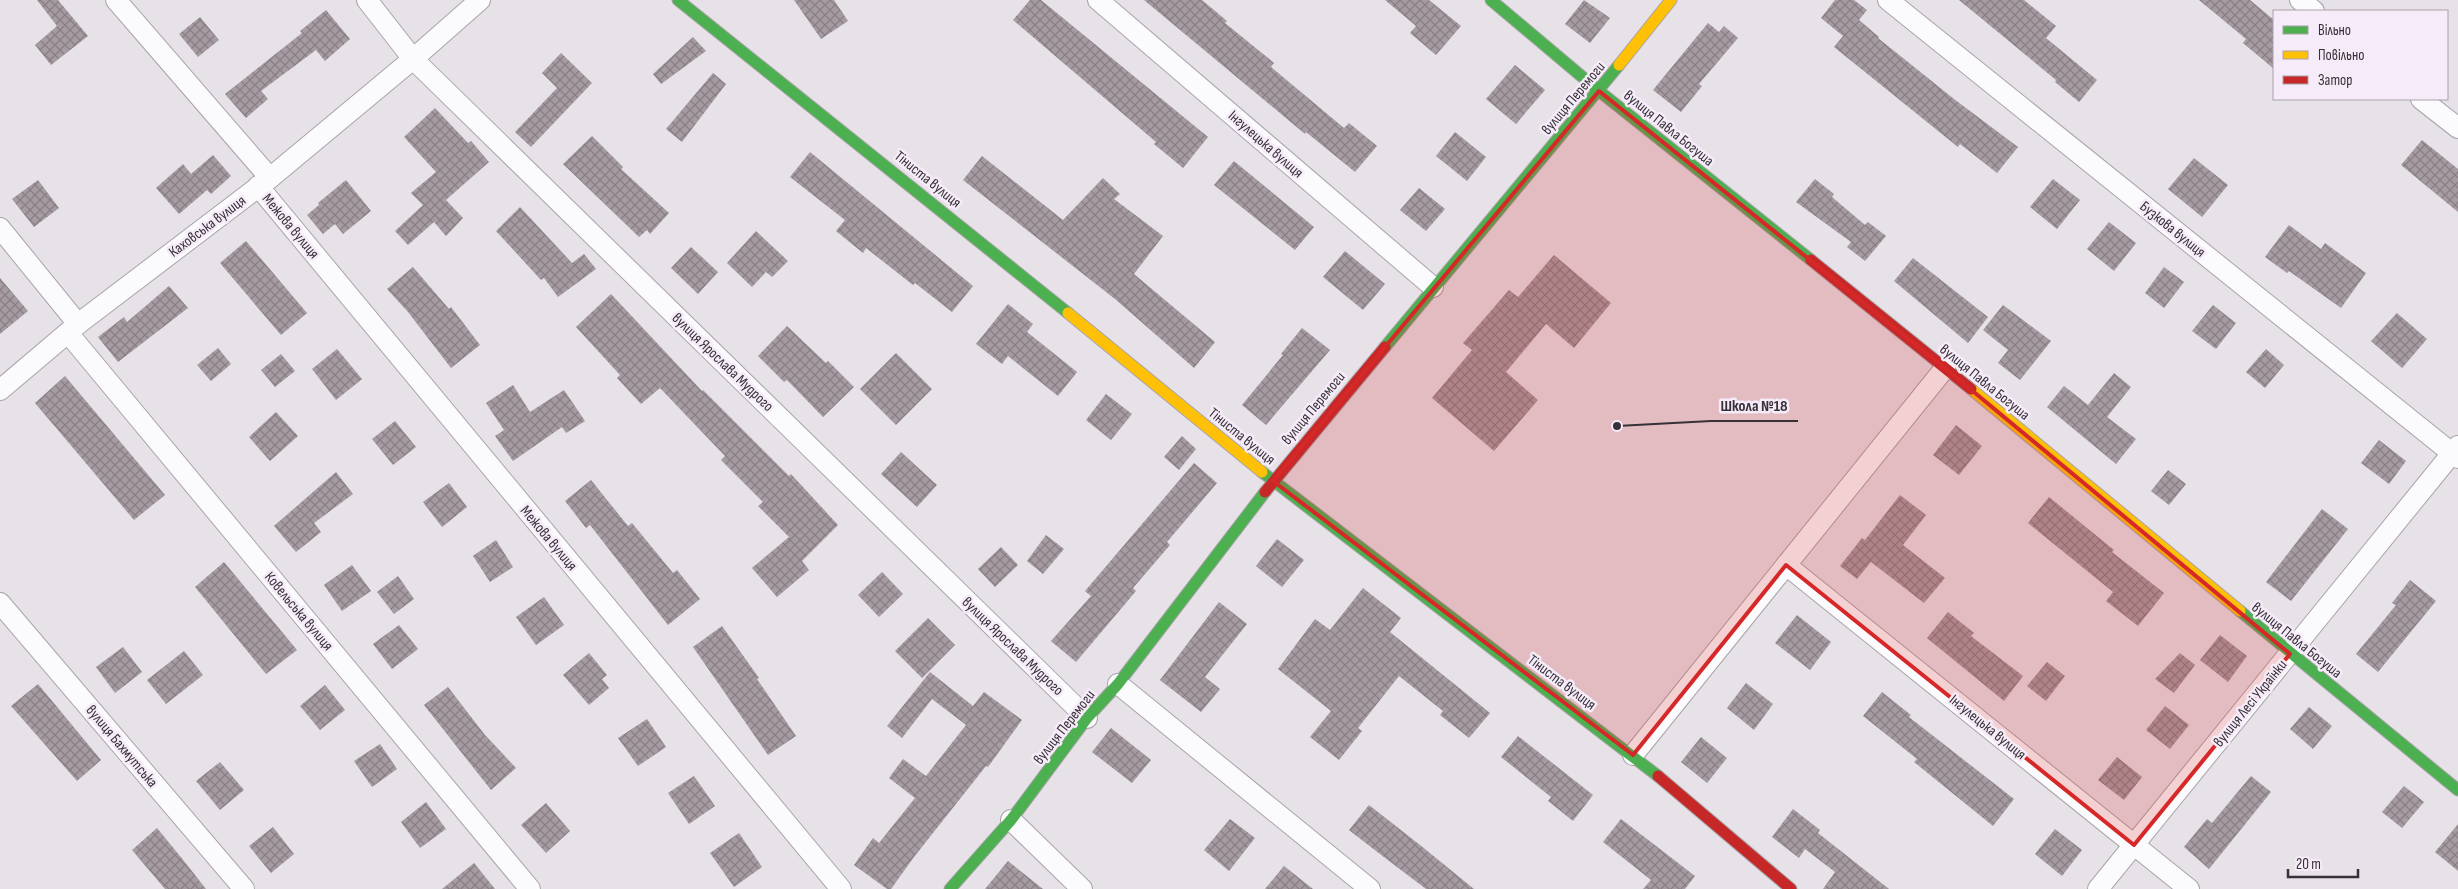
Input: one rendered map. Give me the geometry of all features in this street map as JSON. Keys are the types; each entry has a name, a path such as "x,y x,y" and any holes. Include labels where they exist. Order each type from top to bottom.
{"street":[{"name":"Межова вулиця","path":"116,0 841,889"},
{"name":"вулиця Ярослава Мудрого","path":"367,0 413,59 1087,718"},
{"name":"Каховська вулиця","path":"0,390 73,329 264,182 413,59 480,0"},
{"name":"Тіниста вулиця","path":"678,0 941,209 1273,481 1633,755 1791,889"},
{"name":"Інгулецька вулиця","path":"1098,0 1433,287"},
{"name":"вулиця Павла Богуша","path":"1491,0 1599,91 1945,368 2290,654 2458,790"},
{"name":"вулиця Перемоги","path":"950,889 1011,820 1087,718 1118,684 1273,481 1433,287 1599,91 1671,0"},
{"name":"Бузкова вулиця","path":"1888,0 2456,453"},
{"path":"2300,0 2313,10"},
{"path":"2422,100 2458,128"},
{"name":"Ковельська вулиця","path":"0,228 73,329 530,889"},
{"path":"1633,755 1945,368"},
{"name":"вулиця Лесі Українки","path":"2098,889 2456,453"},
{"name":"Інгулецька вулиця","path":"1786,566 2189,889"},
{"name":"вулиця Бахмутська","path":"0,602 244,889"},
{"path":"1118,684 1370,889"},
{"path":"1011,820 1082,889"}],"highlighted area":[{"path":"1599,91 1945,368 2290,654 2134,845 1786,565 1633,755 1273,481"}],"building":[{"path":"37,0 58,0 88,36 51,65 35,45 57,26"},
{"path":"794,0 834,0 848,21 821,39"},
{"path":"1030,0 1041,0 1208,137 1183,168 1154,144 1156,142 1013,20"},
{"path":"1144,0 1202,0 1227,21 1225,23 1274,63 1271,67 1344,128 1349,123 1377,146 1355,172 1306,132 1305,134"},
{"path":"1385,0 1429,0 1461,26 1436,55 1410,33 1416,26"},
{"path":"1584,0 1610,18 1590,43 1565,24"},
{"path":"1835,0 1854,0 1867,10 1859,20 1878,38 2018,147 1997,173 1960,144 1958,147 1834,47 1843,36 1821,18"},
{"path":"1959,0 2024,0 2056,26 2046,38 2097,80 2079,102 2055,82 2056,80"},
{"path":"2199,0 2250,0 2273,19 2273,68 2243,43 2246,39"},
{"path":"326,10 350,39 325,61 316,50 261,91 268,99 246,118 225,94 302,33 300,31"},
{"path":"200,17 219,40 198,57 179,34"},
{"path":"1708,23 1719,32 1724,26 1738,38 1699,84 1702,86 1681,112 1653,90"},
{"path":"693,37 706,51 661,84 653,74"},
{"path":"561,53 592,83 531,147 515,132 557,88 542,73"},
{"path":"1515,65 1545,90 1516,124 1486,99"},
{"path":"713,73 726,84 682,142 666,129"},
{"path":"435,108 468,143 471,141 489,162 446,200 463,218 446,236 434,222 408,245 395,231 423,205 411,193 436,172 404,137"},
{"path":"1455,132 1486,157 1467,181 1436,156"},
{"path":"592,136 623,167 621,169 669,213 650,234 647,230 639,237 563,164"},
{"path":"2422,140 2458,169 2458,212 2401,165"},
{"path":"810,152 973,286 952,312 915,283 913,285 866,248 863,253 836,231 845,220 790,177"},
{"path":"213,155 231,176 211,194 207,190 179,214 156,188 183,164 191,174"},
{"path":"982,156 1063,220 1103,178 1120,194 1114,199 1163,236 1134,274 1215,342 1194,368 1115,299 963,180"},
{"path":"2194,158 2228,185 2202,217 2168,189"},
{"path":"1234,161 1314,227 1295,250 1214,185"},
{"path":"1815,179 1834,194 1832,197 1865,225 1868,222 1886,236 1865,261 1847,247 1851,242 1796,202"},
{"path":"2053,179 2080,200 2057,229 2030,207"},
{"path":"38,180 59,208 34,227 12,199"},
{"path":"346,180 371,211 343,234 335,224 323,234 307,215 319,205 318,203"},
{"path":"1419,188 1445,209 1426,231 1400,210"},
{"path":"520,207 572,263 584,254 596,269 558,297 544,278 541,280 496,231"},
{"path":"2109,222 2136,243 2114,271 2087,249"},
{"path":"2289,225 2321,249 2325,243 2366,273 2341,308 2289,271 2287,273 2265,257"},
{"path":"756,231 788,261 772,277 766,272 752,287 727,263"},
{"path":"246,241 307,313 281,335 220,263"},
{"path":"691,247 718,272 698,294 671,268"},
{"path":"1345,251 1385,284 1363,310 1323,277"},
{"path":"1554,255 1611,303 1574,348 1546,324 1506,372 1538,400 1494,451 1432,398 1472,350 1463,343 1509,290 1518,297"},
{"path":"1913,258 1988,317 1968,343 1894,281"},
{"path":"413,267 449,309 451,307 480,345 451,368 408,312 387,289"},
{"path":"2164,267 2184,282 2164,308 2145,293"},
{"path":"0,278 28,311 0,334"},
{"path":"169,286 188,308 118,362 98,337 124,317 127,322"},
{"path":"611,294 702,391 789,476 791,474 838,525 802,561 809,570 777,597 752,568 789,537 758,506 763,502 721,460 725,456 660,388 641,404 617,378 620,375 576,327"},
{"path":"1008,304 1033,324 1027,332 1077,372 1058,396 1008,356 1002,364 976,344"},
{"path":"2003,305 2051,341 2020,380 1998,363 2008,350 1983,330"},
{"path":"2213,305 2236,323 2216,349 2192,331"},
{"path":"2397,313 2427,339 2402,368 2371,341"},
{"path":"787,326 826,363 828,361 854,387 823,417 787,380 784,382 758,356"},
{"path":"1302,328 1330,350 1266,425 1242,405 1283,355 1281,354"},
{"path":"218,348 231,364 211,381 197,365"},
{"path":"337,349 362,379 336,400 312,369"},
{"path":"2266,349 2284,365 2265,388 2246,372"},
{"path":"896,353 932,389 896,425 860,389"},
{"path":"281,354 295,371 275,387 261,370"},
{"path":"2114,373 2131,387 2107,417 2136,439 2116,464 2047,407 2064,386 2088,405"},
{"path":"65,376 165,495 134,520 35,403"},
{"path":"513,385 530,412 564,390 585,421 566,433 562,427 513,461 495,436 504,430 486,403"},
{"path":"1106,394 1132,414 1111,440 1086,420"},
{"path":"276,412 298,436 270,461 249,437"},
{"path":"395,421 416,447 393,465 372,439"},
{"path":"1956,425 1982,446 1959,475 1933,455"},
{"path":"1182,436 1196,449 1179,470 1164,457"},
{"path":"2379,440 2406,461 2389,484 2361,463"},
{"path":"901,452 937,485 917,507 881,474"},
{"path":"1194,463 1217,483 1167,542 1170,545 1133,588 1136,591 1076,662 1051,641 1091,596 1085,591"},
{"path":"2168,470 2186,484 2169,505 2151,491"},
{"path":"336,472 353,494 314,523 321,532 296,552 274,526"},
{"path":"591,480 628,526 632,523 673,573 677,570 700,599 668,625 590,525 586,528 565,501"},
{"path":"449,483 467,507 442,527 423,502"},
{"path":"1900,495 1926,515 1903,545 1945,578 1924,603 1871,562 1857,579 1840,566 1862,538 1865,540"},
{"path":"2049,497 2114,550 2112,552 2164,593 2138,626 2106,601 2113,592 2028,523"},
{"path":"2322,509 2348,529 2291,601 2266,582"},
{"path":"1046,535 1064,549 1043,574 1027,561"},
{"path":"1277,539 1304,560 1282,587 1256,566"},
{"path":"496,540 513,567 490,582 473,556"},
{"path":"1001,547 1018,565 995,587 978,569"},
{"path":"224,562 297,650 266,674 195,587"},
{"path":"352,565 371,591 342,611 324,585"},
{"path":"882,572 903,594 879,617 858,595"},
{"path":"398,576 414,599 394,614 377,592"},
{"path":"2410,580 2436,601 2378,672 2356,654 2396,605 2392,603"},
{"path":"1363,588 1401,618 1390,632 1490,713 1469,738 1440,715 1443,711 1399,676 1358,728 1362,731 1339,760 1310,737 1331,711 1278,669 1315,619 1330,630"},
{"path":"544,597 564,625 536,645 516,617"},
{"path":"1219,602 1247,624 1205,677 1220,689 1201,712 1160,680"},
{"path":"1948,612 1974,633 1971,636 2023,676 2004,701 1927,638"},
{"path":"1797,615 1831,642 1810,670 1775,643"},
{"path":"928,618 955,645 922,678 895,651"},
{"path":"399,625 418,649 392,669 373,644"},
{"path":"722,626 759,678 757,679 796,736 768,755 693,647"},
{"path":"2220,635 2247,656 2228,682 2200,660"},
{"path":"123,647 142,672 115,693 96,667"},
{"path":"184,651 203,675 166,704 147,680"},
{"path":"589,653 607,675 602,679 609,688 589,705 563,675"},
{"path":"2180,653 2195,665 2174,693 2155,679"},
{"path":"2047,662 2065,676 2046,701 2027,686"},
{"path":"930,672 973,706 984,692 1022,720 988,767 986,766 891,889 887,889 854,865 873,838 879,843 915,798 889,778 903,759 926,776 966,725 932,699 902,738 887,726"},
{"path":"1746,683 1773,704 1754,730 1727,708"},
{"path":"38,684 101,760 77,781 11,706"},
{"path":"325,685 345,710 320,730 300,706"},
{"path":"448,687 485,735 516,768 491,790 424,705"},
{"path":"1882,692 1911,715 1909,717 2014,799 1993,826 1914,762 1917,759 1863,716"},
{"path":"2165,706 2189,725 2170,749 2146,730"},
{"path":"2309,707 2332,726 2313,749 2290,729"},
{"path":"647,719 666,747 638,766 618,738"},
{"path":"1111,728 1151,760 1132,783 1092,752"},
{"path":"1518,736 1593,795 1573,821 1548,801 1551,797 1501,757"},
{"path":"1701,737 1727,758 1707,783 1681,762"},
{"path":"380,744 397,769 372,787 354,761"},
{"path":"2117,757 2142,777 2124,800 2098,780"},
{"path":"220,762 244,790 220,810 196,781"},
{"path":"694,776 715,806 689,824 668,793"},
{"path":"2251,776 2271,792 2209,869 2184,847 2207,819 2212,823"},
{"path":"2404,786 2424,802 2402,828 2382,812"},
{"path":"426,802 446,829 420,848 401,822"},
{"path":"546,803 570,831 546,853 521,825"},
{"path":"1369,805 1474,889 1426,889 1349,830"},
{"path":"1793,809 1820,830 1818,833 1889,889 1823,889 1835,872 1805,849 1799,858 1772,837"},
{"path":"1230,819 1255,838 1229,871 1204,850"},
{"path":"1621,819 1695,876 1685,889 1643,889 1651,880 1603,842"},
{"path":"2458,824 2458,871 2435,852"},
{"path":"273,827 294,854 271,873 249,846"},
{"path":"157,828 206,889 165,889 132,850"},
{"path":"2055,829 2082,850 2062,876 2035,854"},
{"path":"739,833 762,867 734,887 710,853"},
{"path":"1008,861 1043,889 985,889"},
{"path":"474,863 495,889 442,889"},
{"path":"1284,866 1313,889 1265,889"}],"traffic: fast":[{"path":"678,0 1068,313"},
{"path":"1491,0 1599,91 1811,260"},
{"path":"1385,347 1619,65"},
{"path":"1262,472 1658,776"},
{"path":"950,889 1011,820 1087,718 1118,684 1265,492"},
{"path":"2240,611 2458,790"}],"traffic: slow":[{"path":"1619,65 1671,0"},
{"path":"1068,313 1262,472"},
{"path":"1971,389 2240,611"}],"traffic: jam":[{"path":"1811,260 1971,389"},
{"path":"1265,492 1385,347"},
{"path":"1658,776 1791,889"}],"place":[{"name":"Школа №18","path":"1617,426"}]}
